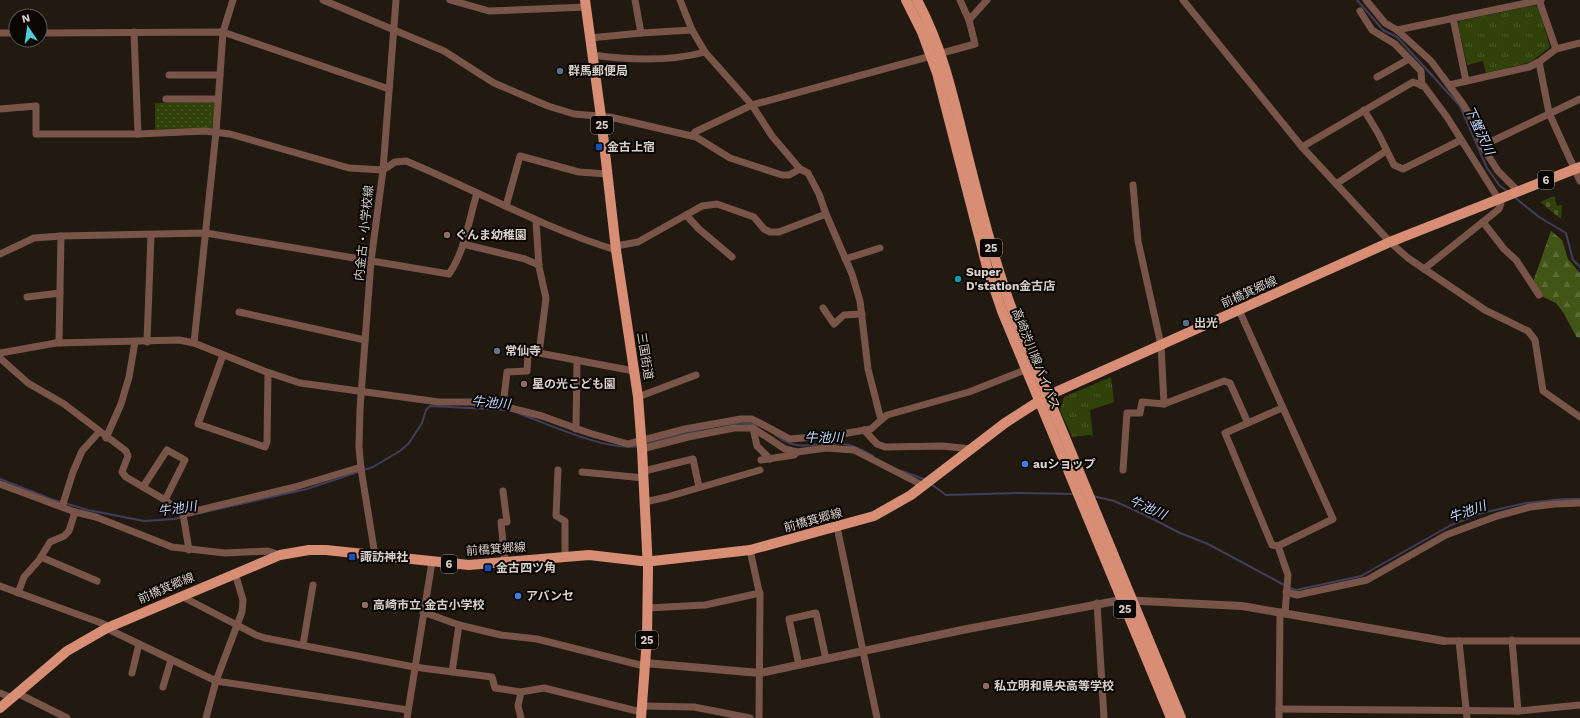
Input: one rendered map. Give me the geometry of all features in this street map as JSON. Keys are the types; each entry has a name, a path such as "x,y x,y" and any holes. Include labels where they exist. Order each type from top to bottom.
{"main road":[{"name":"高崎渋川線バイパス","path":"906,0 949,81 995,264 1075,489 1171,718"},
{"name":"高崎渋川線バイパス","path":"917,0 936,55 987,267 1025,370 1043,399 1086,490 1181,718"},
{"name":"三国街道","path":"585,4 602,117 616,248 638,397 642,445 648,561 648,608 641,712"},
{"name":"前橋箕郷線","path":"0,708 67,651 107,628 280,555 319,550 469,565 589,555 648,561 750,550 837,527 887,510 928,483 1005,423 1043,399 1390,242 1577,168"}],"street":[{"path":"194,343 216,132 223,32 233,0"},
{"path":"323,0 444,51 494,83 534,100 574,114 602,117 692,136 730,158 782,175 789,175 800,169"},
{"name":"内金古・小学校線","path":"375,555 361,470 359,447 361,393 371,261 383,170 396,0"},
{"path":"450,0 489,11 585,4"},
{"path":"635,0 641,32"},
{"path":"680,0 692,30 705,52 752,105 772,136 800,169 808,173 819,194 857,290 862,314 868,369 880,420"},
{"path":"692,136 695,132 752,105 975,44 969,20 960,0"},
{"path":"969,20 987,0"},
{"path":"1183,0 1302,147 1390,242 1408,258 1485,310 1528,331 1535,340 1538,352 1537,364 1543,391 1580,417"},
{"path":"1366,0 1385,23 1397,30 1431,61 1449,85 1473,121 1482,146 1498,171 1508,195"},
{"path":"1397,30 1540,0 1556,49"},
{"path":"1360,11 1372,30 1395,44 1421,71 1422,86"},
{"path":"1453,18 1466,81"},
{"path":"590,38 641,32 692,30"},
{"path":"134,32 138,134"},
{"path":"48,33 223,32 389,89"},
{"path":"1449,85 1529,67 1539,62 1556,49 1580,43"},
{"path":"592,55 624,59 690,56 705,52"},
{"path":"1377,77 1409,59"},
{"path":"1539,62 1549,113 1577,168 1580,181"},
{"path":"169,75 220,75"},
{"path":"1302,147 1413,82 1422,86 1447,117 1461,140 1508,195"},
{"path":"166,99 218,99"},
{"path":"1482,146 1580,99"},
{"path":"0,109 36,106 36,134 216,132 349,168 383,170 395,162 406,161 536,221 566,231 585,241 616,248 638,242 702,206 717,204 754,217 764,229 770,232 779,232 826,214"},
{"path":"1364,110 1378,133 1394,165 1404,169 1461,140"},
{"path":"1336,184 1386,150"},
{"path":"506,206 520,156 579,172 607,174"},
{"path":"1133,185 1138,241 1161,345 1164,404"},
{"path":"0,254 34,238 61,236 206,233 449,274 455,266 463,244 477,193"},
{"path":"1424,269 1499,208 1501,203 1508,195"},
{"path":"686,215 699,229 732,257"},
{"path":"536,221 539,265 546,298 539,353"},
{"path":"1483,222 1504,249 1516,260 1539,296"},
{"path":"147,342 151,235"},
{"path":"59,343 61,236"},
{"path":"463,244 525,259 539,265"},
{"path":"845,259 880,248"},
{"path":"27,297 60,293"},
{"path":"823,308 834,324 844,315 862,314"},
{"path":"1239,310 1332,519 1278,546 1272,545 1224,433 1282,408"},
{"path":"239,312 365,340"},
{"path":"0,353 59,343 179,340 194,343 300,383 361,393 439,402 471,402 503,406 542,416 576,429 628,444 642,445 744,427 753,428 785,449 797,452 842,448 854,450 928,483"},
{"path":"106,438 121,404 129,376 135,342"},
{"path":"503,406 507,372 527,371 528,354 539,353 634,370"},
{"path":"223,355 198,424 265,447 268,442 268,372"},
{"path":"0,358 28,383 64,404 126,452 128,456 122,472 126,477 166,500 184,517 189,550"},
{"path":"576,429 577,360"},
{"path":"642,445 685,429 741,419 752,419 790,439 809,438 871,429 887,415 969,392 1025,370"},
{"path":"638,397 696,375"},
{"path":"1123,470 1126,413 1140,413 1142,402 1164,404 1224,380 1230,383 1248,423"},
{"path":"753,428 757,446 770,459"},
{"path":"864,430 877,444 885,447 943,446 971,449"},
{"path":"62,507 73,472 82,451 99,432"},
{"path":"809,438 810,450"},
{"path":"143,487 167,450 185,460 166,500"},
{"path":"761,460 794,455 797,452"},
{"path":"582,472 644,474 693,459 700,487"},
{"path":"184,517 361,470"},
{"path":"558,470 556,516 565,521 564,556"},
{"path":"645,502 668,497 760,470"},
{"path":"0,484 75,512 96,517 161,544 189,550 225,553 268,552 280,555"},
{"path":"503,490 507,522 501,522 505,563"},
{"path":"1287,588 1297,594 1362,582 1446,535 1497,516 1530,507 1580,503"},
{"path":"18,593 24,578 41,557 50,542 67,534 75,512"},
{"path":"837,527 877,718"},
{"path":"1278,546 1286,568 1287,588 1283,612 1279,718"},
{"path":"750,550 760,593 759,718"},
{"path":"41,557 96,580"},
{"path":"0,586 104,624 107,628 216,681 407,714 432,562"},
{"path":"206,718 216,681 236,624 242,612 243,600 235,573"},
{"path":"303,645 313,585"},
{"path":"648,608 705,605 760,593"},
{"path":"182,596 265,638 414,667 492,677 496,688 521,692 544,688 641,712 694,707 750,718"},
{"path":"423,612 459,625 501,635 537,639 640,665 645,663 760,673 1097,603 1121,600 1229,604 1283,612 1444,641 1580,641"},
{"path":"1097,603 1104,718"},
{"path":"799,665 789,619 816,613 826,659"},
{"path":"452,672 459,625"},
{"path":"1512,640 1518,711"},
{"path":"1459,641 1467,714"},
{"path":"132,673 139,644"},
{"path":"163,687 171,660"},
{"path":"521,692 518,706 521,718"},
{"path":"0,693 14,695 67,718"},
{"path":"1279,708 1467,714 1580,705"}],"green space":[{"path":"1535,5 1538,7 1550,47 1531,62 1486,73 1483,61 1467,65 1458,24 1460,21"},
{"path":"215,102 214,126 212,128 155,129 155,103"},
{"path":"1554,196 1557,206 1562,205 1561,219 1540,202"},
{"path":"1551,231 1562,240 1568,259 1580,273 1580,337 1577,338 1563,312 1556,303 1541,296 1533,282"},
{"path":"1111,377 1114,402 1090,410 1093,436 1072,437 1060,410 1064,397"}],"waterway":[{"name":"下蟹沢川","path":"1357,0 1383,30 1397,37 1460,106 1487,168 1499,185 1508,192"},
{"name":"下蟹沢川","path":"1513,196 1539,217 1566,233 1573,260 1580,267"},
{"name":"牛池川","path":"0,479 51,499 88,510 144,521 174,519 307,489 373,467 400,451 409,443 422,423 426,410 430,406 508,410"},
{"name":"牛池川","path":"518,413 561,430 595,441 625,447 638,446"},
{"name":"牛池川","path":"644,445 685,433 718,426 747,423 757,425"},
{"name":"牛池川","path":"775,435 784,441 801,446 834,443 848,445 859,448 873,456"},
{"name":"牛池川","path":"902,471 926,480"},
{"name":"牛池川","path":"931,484 946,495 1019,493 1075,494"},
{"name":"牛池川","path":"1093,496 1114,501 1180,533 1208,544 1286,586"},
{"name":"牛池川","path":"1290,588 1296,590 1361,576 1451,525 1482,513 1526,503 1580,499"}],"place":[{"name":"群馬郵便局","path":"560,71"},
{"name":"金古上宿","path":"599,147"},
{"name":"ぐんま幼稚園","path":"447,235"},
{"name":"Super D'station金古店","path":"958,279"},
{"name":"出光","path":"1186,323"},
{"name":"常仙寺","path":"497,351"},
{"name":"星の光こども園","path":"524,384"},
{"name":"auショップ","path":"1025,464"},
{"name":"諏訪神社","path":"352,557"},
{"name":"金古四ツ角","path":"488,568"},
{"name":"アバンセ","path":"518,596"},
{"name":"高崎市立 金古小学校","path":"365,605"},
{"name":"私立明和県央高等学校","path":"986,686"}]}
